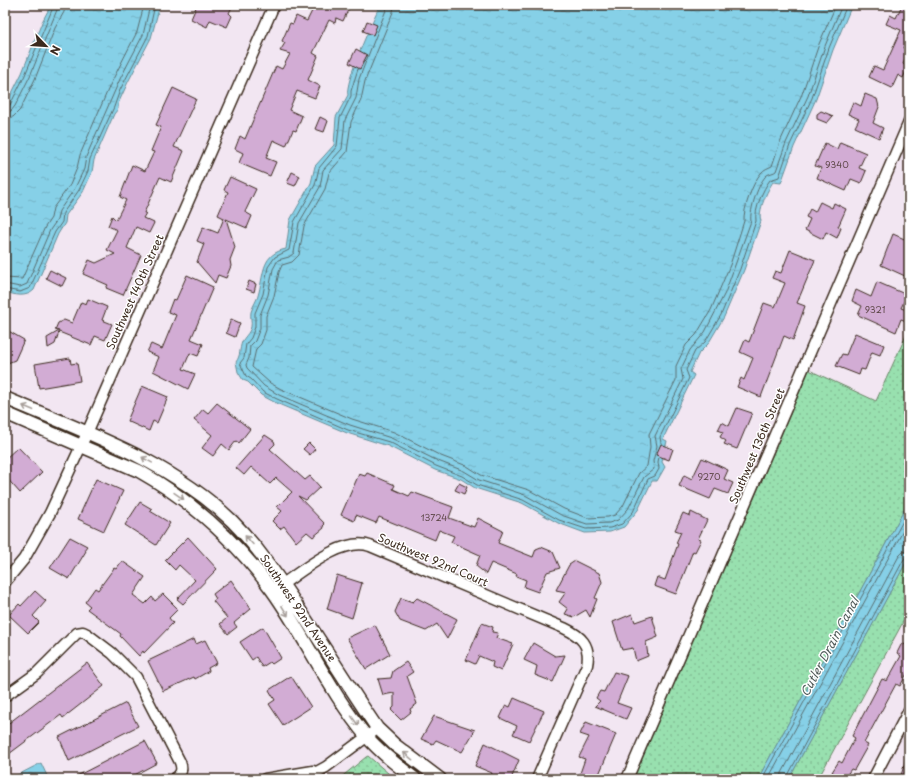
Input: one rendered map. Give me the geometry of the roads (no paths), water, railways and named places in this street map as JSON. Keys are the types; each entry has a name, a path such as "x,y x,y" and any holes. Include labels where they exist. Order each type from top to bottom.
{"street":[{"name":"Southwest 140th Street","path":"5,582 24,559 45,524 87,433 274,5"},
{"name":"Southwest 136th Street","path":"627,779 909,122"},
{"name":"Southwest 92nd Avenue","path":"5,398 143,458 169,472 207,500 232,521 261,553 283,584 378,728 400,750 440,779"},
{"name":"Southwest 92nd Avenue","path":"5,413 140,471 181,497 223,533 250,562 273,591 346,709 367,737 381,752 415,779"},
{"name":"Southwest 92nd Court","path":"273,591 341,548 352,544 363,544 564,628 578,636 586,642 588,651 587,665 537,779"},
{"path":"5,696 37,673 77,633 83,632 112,653 136,677 180,762 181,773 174,779"},
{"path":"873,779 909,710"},
{"path":"304,779 326,766 378,728"},
{"path":"266,779 317,770"}],"water":[{"path":"51,5 160,5 151,38 118,104 118,109 114,114 94,160 92,172 83,192 66,215 65,223 58,234 34,290 28,294 16,295 5,292 5,107 22,73 42,22"},
{"path":"380,5 852,5 833,50 816,99 794,147 781,183 773,182 768,190 760,212 761,221 744,270 724,317 708,344 699,353 690,372 694,375 663,439 667,441 662,462 665,467 657,481 652,481 638,510 624,527 610,532 585,533 558,523 522,503 475,488 461,479 435,470 388,446 347,433 276,403 261,395 248,382 243,380 238,372 236,362 239,357 242,342 251,327 251,312 258,295 265,265 272,255 278,251 286,249 290,220 311,183 315,166 334,145 336,117 348,95 350,78"},
{"name":"Cutler Drain Canal","path":"909,501 909,557 789,779 758,779"},
{"path":"41,763 48,778 12,779 12,778"}]}
